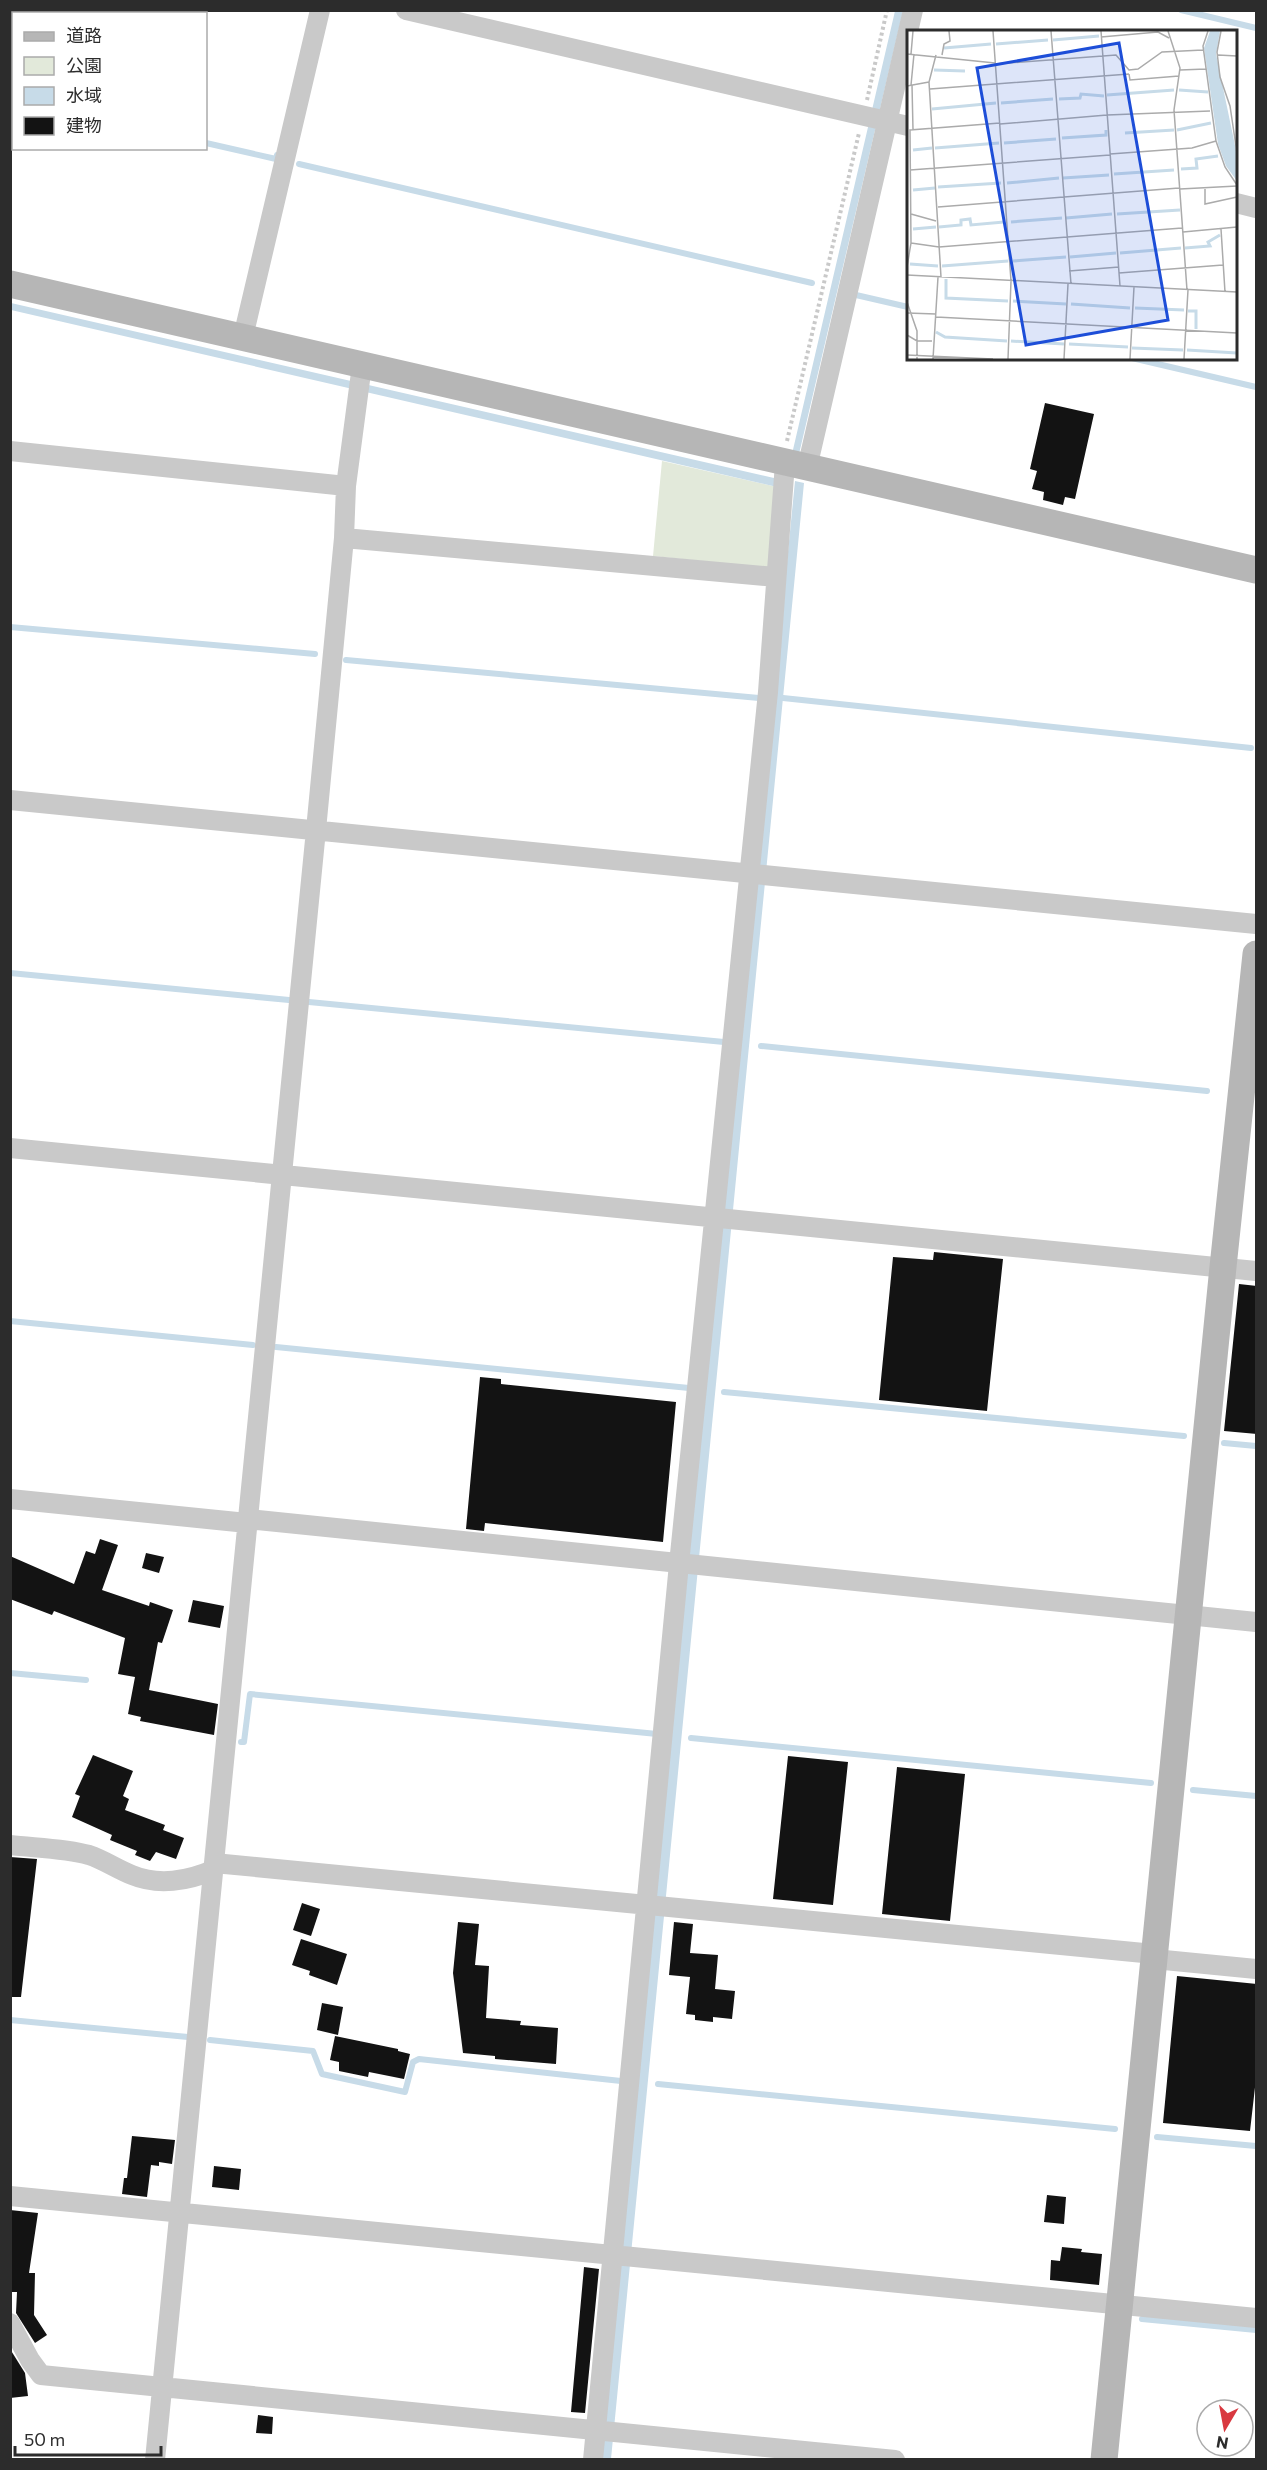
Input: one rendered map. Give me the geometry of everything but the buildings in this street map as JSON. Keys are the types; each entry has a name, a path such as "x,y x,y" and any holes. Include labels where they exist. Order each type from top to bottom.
{"street":[{"path":"243,337 320,10"},
{"path":"406,10 907,126"},
{"path":"593,2460 604,2430 724,1217 757,872 776,577 791,464 875,118 913,10"},
{"path":"1237,203 1257,208"},
{"path":"10,284 243,337 360,380 791,464 1257,570"},
{"path":"155,2460 280,1175 316,830 344,538 346,486 360,380"},
{"path":"10,451 346,486"},
{"path":"344,538 776,577"},
{"path":"10,800 757,872 1257,924"},
{"path":"1104,2460 1222,1267 1257,954"},
{"path":"10,1148 1257,1271"},
{"path":"10,1499 1257,1622"},
{"path":"10,1845 89,1855 134,1876 156,1881 196,1878 213,1866 656,1906 1154,1956 1257,1969"},
{"path":"10,2196 1257,2318"},
{"path":"10,2323 41,2375 895,2460"}],"path":[{"path":"791,464 875,118 887,10"}],"green space":[{"path":"662,461 777,487 771,568 653,556"}],"water":[{"path":"895,11 903,11 799,454 792,454"},
{"path":"11,303 774,478 778,481 777,487 11,310"},
{"path":"795,481 804,483 611,2459 600,2460"}],"waterway":[{"path":"1181,10 1256,28"},
{"path":"207,143 276,159 277,155"},
{"path":"299,164 812,283"},
{"path":"856,295 907,307"},
{"path":"1141,360 1256,387"},
{"path":"10,627 315,654"},
{"path":"346,660 759,698"},
{"path":"783,698 1251,748"},
{"path":"10,973 289,1000"},
{"path":"309,1002 724,1042"},
{"path":"761,1046 1207,1091"},
{"path":"10,1321 253,1345"},
{"path":"276,1347 689,1388"},
{"path":"724,1392 1184,1436"},
{"path":"1224,1443 1256,1446"},
{"path":"10,1673 86,1680"},
{"path":"241,1742 244,1742 250,1694 657,1734"},
{"path":"691,1738 1151,1783"},
{"path":"1193,1790 1256,1796"},
{"path":"10,2020 188,2037"},
{"path":"210,2040 313,2051 322,2074 405,2092 413,2062 419,2059 621,2081"},
{"path":"658,2084 1115,2129"},
{"path":"1157,2137 1256,2146"},
{"path":"1142,2319 1256,2330"}]}
